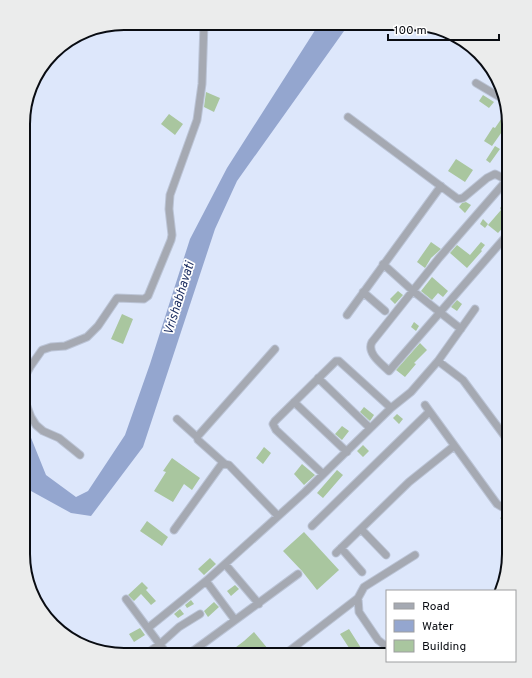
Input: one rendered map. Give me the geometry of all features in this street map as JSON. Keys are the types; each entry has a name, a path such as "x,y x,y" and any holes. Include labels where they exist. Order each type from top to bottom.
{"street":[{"path":"30,367 42,350 52,347 65,346 87,337 98,326 117,298 144,299 148,296 172,238 169,209 170,195 197,120 202,84 204,30"},
{"path":"476,83 498,96"},
{"path":"348,117 456,198 461,199 489,176 496,174 502,178"},
{"path":"347,315 441,186"},
{"path":"502,189 413,290 370,345 373,354 389,371 502,241"},
{"path":"383,264 461,329"},
{"path":"363,292 385,310"},
{"path":"148,628 225,564 347,452 391,408 411,392 438,361 475,309"},
{"path":"197,437 275,348"},
{"path":"323,474 274,427 275,421 318,378 336,361 339,361 391,408"},
{"path":"438,361 463,380 502,433"},
{"path":"318,378 370,428"},
{"path":"294,402 347,452"},
{"path":"425,405 497,504 502,507"},
{"path":"312,526 429,412"},
{"path":"30,414 36,425 43,431 59,438 80,455"},
{"path":"177,419 197,437 198,440 229,466 278,516"},
{"path":"362,572 339,551 409,482 454,446"},
{"path":"174,530 221,465 225,464"},
{"path":"361,529 386,555"},
{"path":"293,648 358,598 364,587 415,555"},
{"path":"225,564 259,604"},
{"path":"197,648 298,574"},
{"path":"206,581 235,620"},
{"path":"358,598 359,612 378,640 386,645"},
{"path":"126,599 162,648"},
{"path":"155,648 179,627 200,614"}],"water":[{"name":"Vrishabhavati","path":"315,30 345,30 237,181 215,229 143,447 91,516 71,513 31,491 30,435 46,475 76,497 88,491 125,435 150,364 190,239 227,168"}],"building":[{"path":"206,92 220,98 214,112 204,107"},
{"path":"483,95 494,102 489,108 479,101"},
{"path":"169,114 183,124 175,135 161,124"},
{"path":"502,118 502,132 492,146 484,141 493,127 495,128"},
{"path":"495,146 500,149 490,163 486,160"},
{"path":"456,159 473,170 465,182 448,171"},
{"path":"466,202 471,205 465,213 459,207 462,203"},
{"path":"502,205 502,229 498,233 488,225 501,210 500,208"},
{"path":"483,219 488,224 485,228 480,224"},
{"path":"431,242 441,249 431,258 425,268 417,262"},
{"path":"481,242 485,245 481,250 482,251 467,268 450,253 457,245 470,255"},
{"path":"432,277 448,291 443,297 438,293 432,300 421,291"},
{"path":"398,291 403,295 395,304 390,299"},
{"path":"457,300 462,304 457,311 451,307"},
{"path":"122,314 133,319 123,344 111,339"},
{"path":"414,322 419,326 416,331 411,327"},
{"path":"420,343 427,350 414,363 416,364 405,377 396,370"},
{"path":"364,407 374,415 370,421 360,412"},
{"path":"397,414 403,419 399,424 393,418"},
{"path":"342,426 349,431 342,440 335,434"},
{"path":"363,445 369,451 363,457 357,451"},
{"path":"264,447 271,453 263,464 256,458"},
{"path":"172,458 200,478 192,490 184,484 173,502 154,491 166,472 163,471"},
{"path":"302,464 315,475 304,485 294,474"},
{"path":"337,470 343,475 323,498 317,493"},
{"path":"147,521 168,537 162,546 140,531"},
{"path":"304,532 339,570 317,590 283,551"},
{"path":"210,558 216,564 204,575 198,569"},
{"path":"142,582 148,588 146,590 156,601 151,605 141,594 134,601 128,595"},
{"path":"235,585 239,589 231,596 227,591"},
{"path":"191,600 194,604 187,608 185,605"},
{"path":"214,602 219,607 208,617 204,611"},
{"path":"180,609 184,614 178,618 174,614"},
{"path":"140,628 145,635 134,642 129,634"},
{"path":"349,629 361,648 349,648 340,634"},
{"path":"254,632 267,648 235,648"}]}
